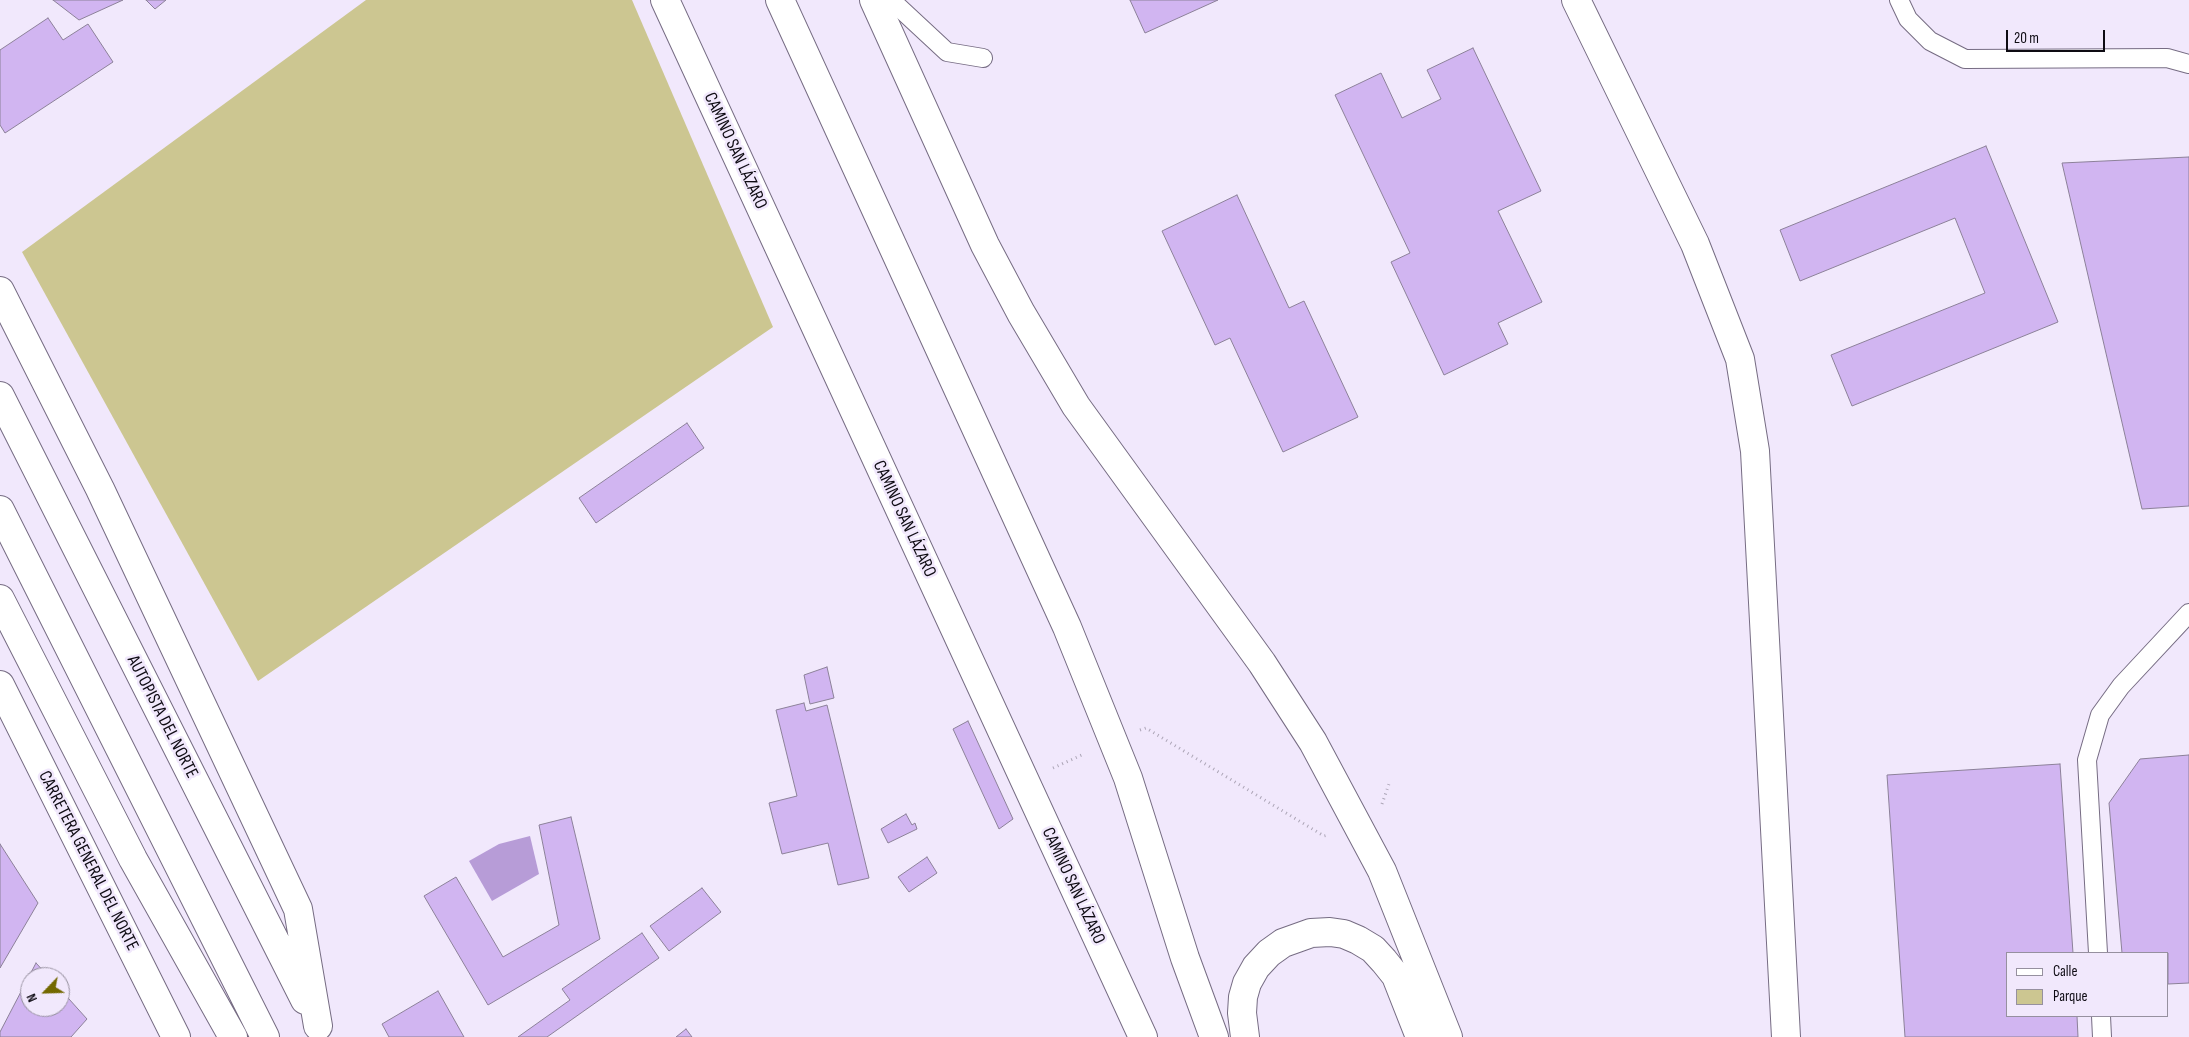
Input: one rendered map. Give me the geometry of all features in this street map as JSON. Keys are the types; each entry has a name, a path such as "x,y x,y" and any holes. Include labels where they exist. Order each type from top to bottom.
{"main road":[{"name":"CAMINO SAN LÁZARO","path":"665,0 1143,1037"},
{"path":"780,0 1067,627 1128,778 1185,958 1214,1037"},
{"path":"874,0 985,245 1020,313 1076,406 1267,671 1313,742 1382,871 1448,1037"},
{"path":"1576,0 1695,244 1740,359 1755,451 1786,1037"},
{"path":"0,292 100,489 298,909 320,1031"},
{"name":"AUTOPISTA DEL NORTE","path":"0,396 320,1031"},
{"path":"0,510 265,1037"},
{"path":"0,599 133,859 233,1037"},
{"name":"CARRETERA GENERAL DEL NORTE","path":"0,685 176,1037"},
{"path":"1245,1037 1242,1013 1243,997 1247,983 1256,968 1269,953 1283,944 1311,933 1330,932 1344,934 1358,940 1373,949 1384,961 1396,976 1420,1037"}],"lane":[{"path":"892,0 947,52 983,58"},
{"path":"1899,0 1908,19 1930,41 1965,59 2167,58 2189,64"},
{"path":"2098,952 2087,760 2100,715 2121,686 2189,613"},
{"path":"2101,1017 2102,1037"}],"path":[{"path":"1025,781 1112,740 1146,728 1324,836 1380,809 1390,781"}],"green space":[{"path":"366,0 632,0 773,327 258,681 22,252"}],"shaded area":[{"path":"530,836 539,874 492,901 469,861 499,844"}],"building":[{"path":"53,0 123,0 79,20"},
{"path":"146,0 166,0 155,9"},
{"path":"1130,0 1218,0 1145,33"},
{"path":"48,18 63,40 88,24 113,62 5,133 0,125 0,50"},
{"path":"1473,48 1541,191 1498,211 1542,302 1498,323 1508,344 1444,375 1391,262 1410,253 1335,95 1381,73 1402,118 1441,99 1427,70"},
{"path":"1986,146 2058,322 1852,406 1831,355 1985,293 1955,218 1800,281 1780,230"},
{"path":"2189,157 2189,506 2142,509 2062,163"},
{"path":"1237,195 1289,308 1304,301 1358,417 1283,452 1230,338 1215,345 1162,231"},
{"path":"687,423 704,448 596,523 579,498"},
{"path":"827,667 834,698 810,704 804,675"},
{"path":"804,703 806,711 827,705 869,878 838,885 828,843 782,854 769,803 797,796 776,710"},
{"path":"968,721 1013,819 999,829 953,729"},
{"path":"2189,755 2189,983 2169,984 2169,952 2122,952 2109,803 2140,759"},
{"path":"2060,764 2073,952 2006,952 2006,1017 2077,1017 2078,1037 1905,1037 1887,775"},
{"path":"906,814 912,825 915,823 917,829 888,843 881,829"},
{"path":"571,817 600,939 488,1005 424,896 456,877 503,957 559,925 539,825"},
{"path":"0,844 38,903 0,968"},
{"path":"927,857 937,873 909,892 898,877"},
{"path":"702,888 721,912 669,951 650,926"},
{"path":"642,933 659,958 547,1037 518,1037 570,1000 562,989"},
{"path":"438,991 464,1037 389,1037 382,1024"},
{"path":"20,994 20,1017 70,1017 70,1000 87,1019 71,1037 0,1037 0,1032"},
{"path":"686,1029 692,1037 676,1037"}]}
